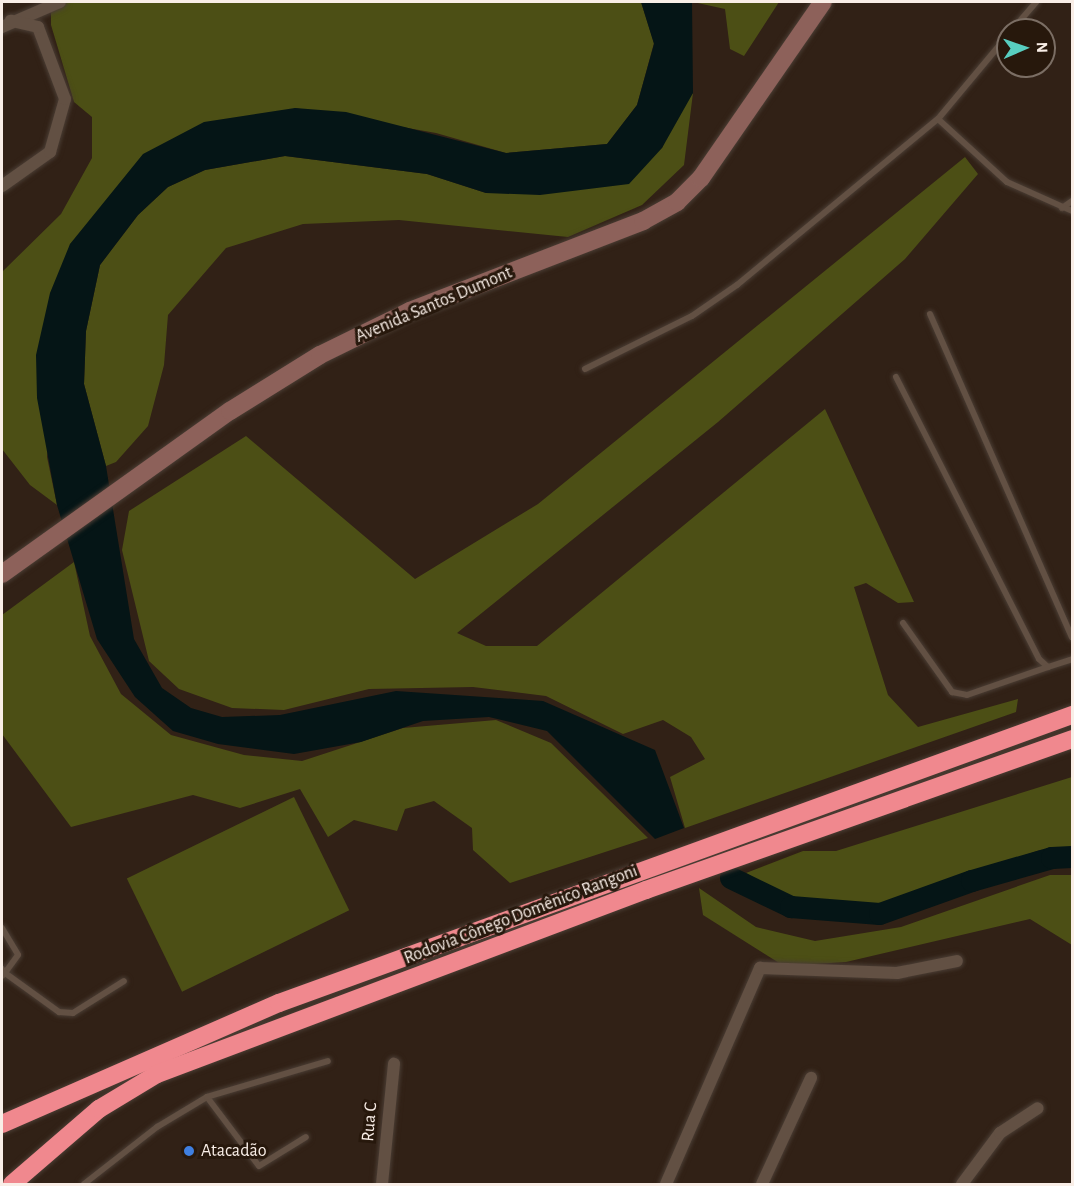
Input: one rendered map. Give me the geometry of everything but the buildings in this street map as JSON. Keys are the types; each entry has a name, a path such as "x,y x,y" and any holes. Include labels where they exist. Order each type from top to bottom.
{"highway":[{"name":"Rodovia Cônego Domênico Rangoni","path":"2,1124 279,1003 825,801 1072,715"},
{"name":"Rodovia Cônego Domênico Rangoni","path":"12,1185 99,1109 157,1074 646,890 1072,738"}],"main road":[{"name":"Avenida Santos Dumont","path":"2,574 230,411 320,355 410,311 643,221 677,202 701,178 823,2"}],"street":[{"path":"6,24 60,2"},
{"path":"2,186 41,162 57,140 65,99 62,82 38,27 6,24"},
{"path":"666,1185 760,968 897,973 957,961"},
{"name":"Rua C","path":"382,1185 394,1064"},
{"path":"762,1185 811,1078"},
{"path":"962,1185 1000,1132 1038,1108"}],"lane":[{"path":"1022,18 1036,2"},
{"path":"585,369 651,339 719,297 938,119 996,49"},
{"path":"938,119 1007,182 1072,211"},
{"path":"1062,208 1072,201"},
{"path":"930,314 1072,637"},
{"path":"896,377 1026,638 1048,668"},
{"path":"903,623 952,692 967,695 1072,659"},
{"path":"2,928 18,950 3,972 59,1012 73,1013 124,981"},
{"path":"84,1185 157,1127 207,1097 328,1061"},
{"path":"207,1097 260,1166 306,1137"}],"shaded area":[{"path":"51,2 641,2 654,43 637,105 607,144 506,153 436,133 295,108 70,244 47,457 57,505 30,485 2,449 2,272 61,214 92,158 92,117 74,102 51,25"},
{"path":"641,2 692,2 693,93 662,148 629,184 540,195 486,193 427,174 285,156 205,170 168,187 138,215 100,265 86,331 84,384 106,466 134,639 162,688 191,708 222,717 280,715 396,691 543,701 655,750 684,828 655,839 547,731 489,717 423,721 361,742 294,754 218,744 173,731 135,697 97,639 57,505 37,398 36,355 50,293 70,244 143,154 204,122 295,108 346,112 506,153 607,144 637,105 654,44"},
{"path":"693,2 779,2 744,56 730,49 725,9"},
{"path":"693,93 684,165 642,205 568,237 399,220 303,224 226,248 168,315 164,365 148,426 116,462 106,466 84,384 86,331 100,265 138,215 168,187 205,170 285,156 427,174 486,193 662,148 682,104"},
{"path":"965,157 978,174 905,259 718,422 457,633 486,646 537,646 825,409 914,602 898,603 866,583 854,587 888,695 918,727 1018,699 1016,712 685,828 670,777 705,759 691,737 663,720 623,734 546,696 473,687 369,689 284,710 232,708 179,689 149,661 122,550 129,511 246,436 415,579 538,504"},
{"path":"74,562 90,636 121,694 171,735 244,755 302,761 403,728 496,720 551,743 648,838 510,883 473,850 472,828 434,801 405,809 397,831 354,820 328,837 300,789 240,808 193,795 71,827 2,734 2,615"},
{"path":"1072,777 1072,849 1040,850 880,904 849,908 799,904 746,873 803,851 836,851"},
{"path":"294,797 349,910 182,992 127,879"},
{"path":"1050,875 1072,875 1072,945 1030,919 846,962 784,966 703,915 699,888 756,927 815,941 901,927"}],"waterway":[{"path":"731,878 791,907 880,914 972,881 1052,858 1072,857"}],"place":[{"name":"Atacadão","path":"189,1151"}]}
